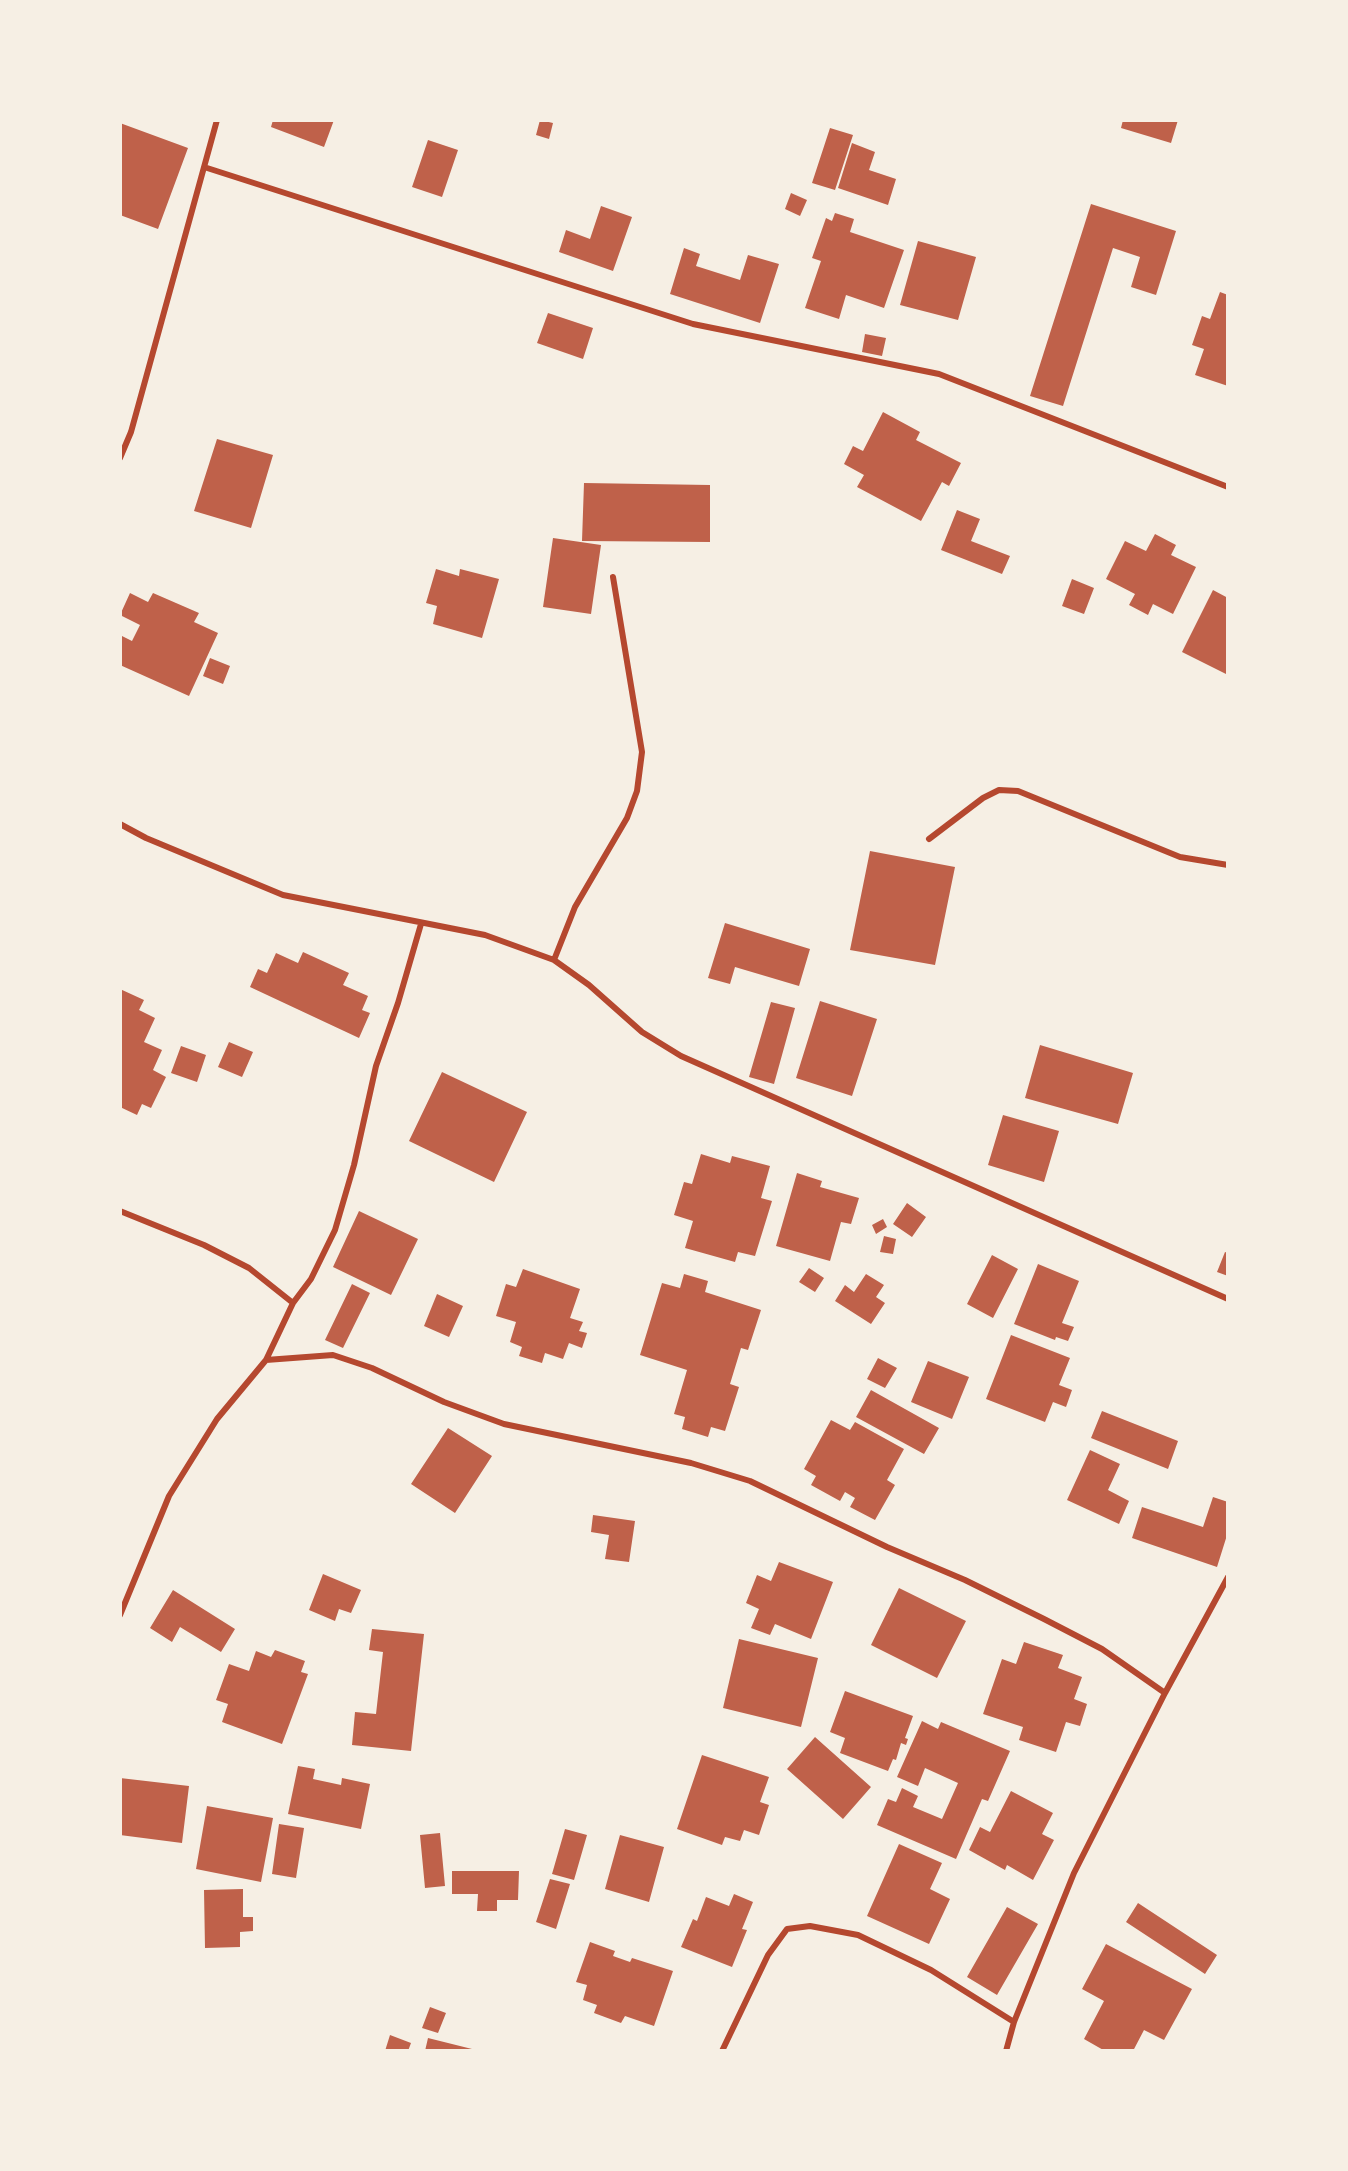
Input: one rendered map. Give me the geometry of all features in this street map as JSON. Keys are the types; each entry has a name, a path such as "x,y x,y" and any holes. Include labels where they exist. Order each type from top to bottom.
{"street":[{"path":"120,458 131,432 218,120"},
{"path":"204,167 693,324 939,374 1228,487"},
{"path":"554,960 575,907 627,818 637,791 642,752 613,577"},
{"path":"929,839 983,798 999,790 1018,791 1180,857 1228,865"},
{"path":"120,824 146,838 283,895 485,935 554,960 589,985 642,1032 681,1056 1228,1299"},
{"path":"120,1615 170,1496 217,1419 266,1360 293,1303 310,1279 335,1230 354,1165 376,1066 398,1003 421,924"},
{"path":"120,1211 204,1245 249,1268 293,1303"},
{"path":"266,1360 333,1355 372,1368 444,1402 504,1424 691,1463 750,1481 965,1580 1054,1624 1102,1649 1165,1693"},
{"path":"1006,2051 1014,2022 1074,1873 1165,1693 1228,1577"},
{"path":"722,2051 768,1955 787,1929 810,1926 858,1935 931,1970 1014,2022"}],"building":[{"path":"273,120 334,120 324,147 271,127"},
{"path":"540,120 553,123 549,139 536,135"},
{"path":"1123,120 1178,120 1171,143 1121,128"},
{"path":"120,123 188,148 158,229 120,215"},
{"path":"830,128 853,135 835,190 812,183"},
{"path":"428,140 458,150 442,197 412,187"},
{"path":"852,143 875,152 869,170 896,179 888,205 838,188"},
{"path":"791,193 807,200 800,216 785,209"},
{"path":"1091,204 1176,231 1156,295 1131,287 1140,257 1113,248 1063,406 1030,396"},
{"path":"601,206 632,217 613,271 559,252 566,230 590,239"},
{"path":"835,213 854,219 850,232 904,250 884,308 846,295 839,319 805,308 821,261 812,258 826,218 832,221"},
{"path":"918,241 976,257 958,320 900,305"},
{"path":"684,248 700,254 696,266 740,280 748,255 779,264 760,323 670,294"},
{"path":"1220,292 1228,295 1228,386 1195,375 1204,349 1192,345 1202,316 1210,319"},
{"path":"548,313 593,328 583,359 537,343"},
{"path":"865,334 886,338 882,356 862,352"},
{"path":"883,412 920,432 916,440 961,463 949,486 942,482 921,521 857,487 864,475 844,464 853,446 863,451"},
{"path":"217,439 273,455 251,528 194,511"},
{"path":"584,483 710,485 710,542 582,541"},
{"path":"957,510 980,519 971,541 1010,556 1002,574 941,550"},
{"path":"1155,534 1176,545 1171,555 1196,567 1173,614 1153,604 1148,615 1129,605 1135,594 1106,579 1125,541 1146,551"},
{"path":"553,538 601,545 591,614 543,607"},
{"path":"436,569 459,576 460,569 499,579 482,638 433,624 437,606 426,603"},
{"path":"1072,579 1094,588 1084,614 1062,606"},
{"path":"1213,590 1228,598 1228,675 1182,652"},
{"path":"130,593 148,602 153,593 199,613 194,622 218,633 189,696 120,665 120,635 132,641 140,625 120,615"},
{"path":"210,658 230,666 223,684 203,676"},
{"path":"870,851 955,867 935,965 850,950"},
{"path":"725,923 810,949 799,986 735,967 730,984 708,978"},
{"path":"303,952 349,973 343,985 368,996 362,1010 370,1013 359,1038 250,987 258,969 267,973 276,953 298,963"},
{"path":"120,989 144,1000 139,1010 155,1018 144,1042 162,1050 153,1070 166,1077 151,1108 142,1104 137,1115 120,1107"},
{"path":"820,1001 877,1019 852,1096 796,1078"},
{"path":"771,1002 795,1008 774,1084 749,1077"},
{"path":"229,1042 253,1052 242,1077 218,1067"},
{"path":"1040,1045 1133,1073 1118,1124 1025,1098"},
{"path":"181,1046 206,1055 197,1082 171,1073"},
{"path":"442,1072 527,1112 494,1182 409,1141"},
{"path":"1003,1115 1059,1131 1044,1182 988,1165"},
{"path":"701,1154 730,1163 732,1156 770,1166 761,1198 772,1201 755,1256 738,1252 735,1262 685,1248 693,1221 674,1215 684,1182 692,1184"},
{"path":"797,1173 822,1181 820,1187 859,1198 851,1224 841,1222 830,1261 776,1246"},
{"path":"907,1203 926,1217 912,1237 893,1224"},
{"path":"359,1211 418,1239 391,1295 333,1267"},
{"path":"883,1219 887,1227 876,1234 872,1225"},
{"path":"884,1236 896,1239 893,1254 880,1252"},
{"path":"1225,1252 1228,1253 1228,1276 1217,1272"},
{"path":"992,1255 1018,1269 993,1318 967,1304"},
{"path":"1038,1264 1079,1281 1062,1323 1074,1327 1068,1341 1056,1337 1055,1340 1014,1324"},
{"path":"809,1268 824,1278 815,1292 799,1282"},
{"path":"523,1269 580,1289 570,1318 583,1322 579,1331 587,1333 582,1348 569,1343 563,1359 545,1353 542,1363 519,1356 522,1347 510,1342 516,1322 496,1316 506,1284 516,1287"},
{"path":"684,1274 708,1281 705,1292 761,1310 748,1350 741,1348 730,1384 739,1387 725,1431 711,1427 708,1437 682,1429 685,1417 674,1414 687,1370 640,1355 662,1283 680,1288"},
{"path":"866,1274 884,1285 876,1297 885,1303 871,1324 835,1301 845,1285 854,1292"},
{"path":"352,1284 370,1293 343,1348 325,1340"},
{"path":"437,1294 463,1306 449,1337 424,1326"},
{"path":"1011,1335 1070,1358 1059,1385 1072,1390 1066,1407 1053,1402 1045,1422 986,1399"},
{"path":"878,1358 897,1368 885,1388 867,1379"},
{"path":"928,1361 969,1377 952,1419 911,1402"},
{"path":"871,1390 939,1428 924,1454 856,1417"},
{"path":"1102,1411 1178,1441 1168,1469 1091,1438"},
{"path":"831,1420 850,1430 855,1422 904,1449 887,1480 895,1485 875,1520 850,1507 855,1498 845,1492 840,1501 811,1485 816,1476 804,1469"},
{"path":"448,1428 492,1456 455,1513 411,1484"},
{"path":"1090,1450 1120,1464 1108,1490 1129,1501 1119,1524 1067,1500"},
{"path":"1213,1497 1228,1502 1228,1532 1217,1567 1132,1538 1142,1507 1203,1527"},
{"path":"593,1515 635,1521 629,1562 605,1559 609,1535 591,1532"},
{"path":"779,1562 833,1582 811,1639 775,1624 770,1635 751,1628 759,1609 746,1603 757,1575 771,1581"},
{"path":"323,1574 361,1590 351,1613 339,1609 335,1621 309,1610"},
{"path":"899,1588 966,1621 937,1678 871,1645"},
{"path":"173,1590 235,1629 221,1652 180,1627 172,1642 150,1628"},
{"path":"372,1629 424,1634 411,1751 352,1745 355,1712 376,1714 383,1652 369,1650"},
{"path":"739,1639 818,1658 801,1727 723,1708"},
{"path":"1024,1642 1063,1655 1058,1668 1082,1677 1074,1699 1087,1704 1080,1726 1066,1722 1056,1752 1019,1740 1023,1727 983,1714 1002,1659 1016,1664"},
{"path":"275,1650 305,1661 301,1672 308,1674 282,1744 222,1722 228,1704 216,1700 229,1664 249,1671 256,1651 271,1657"},
{"path":"845,1691 913,1716 905,1738 908,1739 906,1745 901,1743 896,1760 893,1759 888,1771 840,1753 845,1738 830,1732"},
{"path":"922,1721 938,1729 941,1722 1010,1751 988,1801 982,1799 956,1859 877,1825 888,1799 896,1802 902,1788 918,1796 913,1807 942,1819 958,1783 925,1768 918,1786 897,1777"},
{"path":"815,1737 871,1787 843,1819 787,1769"},
{"path":"702,1755 769,1777 760,1802 769,1805 759,1835 744,1830 740,1841 725,1837 722,1845 677,1829"},
{"path":"298,1766 315,1769 313,1779 341,1785 342,1778 370,1784 361,1829 288,1814"},
{"path":"120,1778 189,1786 182,1843 120,1835"},
{"path":"1011,1791 1053,1813 1042,1834 1054,1840 1033,1880 1007,1865 1005,1870 969,1850 980,1827 990,1832"},
{"path":"207,1806 273,1818 261,1882 196,1869"},
{"path":"279,1824 304,1828 296,1878 272,1874"},
{"path":"565,1829 587,1835 574,1880 552,1874"},
{"path":"440,1833 445,1886 425,1888 420,1835"},
{"path":"620,1835 664,1847 649,1902 605,1889"},
{"path":"899,1844 942,1863 930,1889 950,1899 929,1944 867,1916"},
{"path":"452,1871 519,1871 518,1900 497,1900 497,1911 477,1911 478,1894 452,1894"},
{"path":"550,1879 570,1884 556,1929 536,1922"},
{"path":"243,1889 243,1917 253,1917 253,1931 240,1932 240,1947 205,1948 204,1890"},
{"path":"734,1894 753,1902 742,1929 747,1930 732,1967 681,1947 693,1919 697,1921 706,1897 729,1906"},
{"path":"1138,1903 1217,1955 1205,1974 1126,1922"},
{"path":"1007,1907 1038,1924 997,1995 967,1977"},
{"path":"590,1942 615,1951 613,1956 630,1962 632,1958 673,1971 654,2026 625,2016 621,2023 594,2013 597,2005 583,2000 587,1985 576,1982"},
{"path":"1106,1944 1192,1989 1164,2040 1144,2030 1133,2051 1105,2051 1084,2039 1104,2001 1082,1989"},
{"path":"430,2007 446,2013 438,2033 422,2028"},
{"path":"390,2035 411,2043 408,2051 385,2051"},
{"path":"428,2038 476,2050 476,2051 425,2051"}]}
